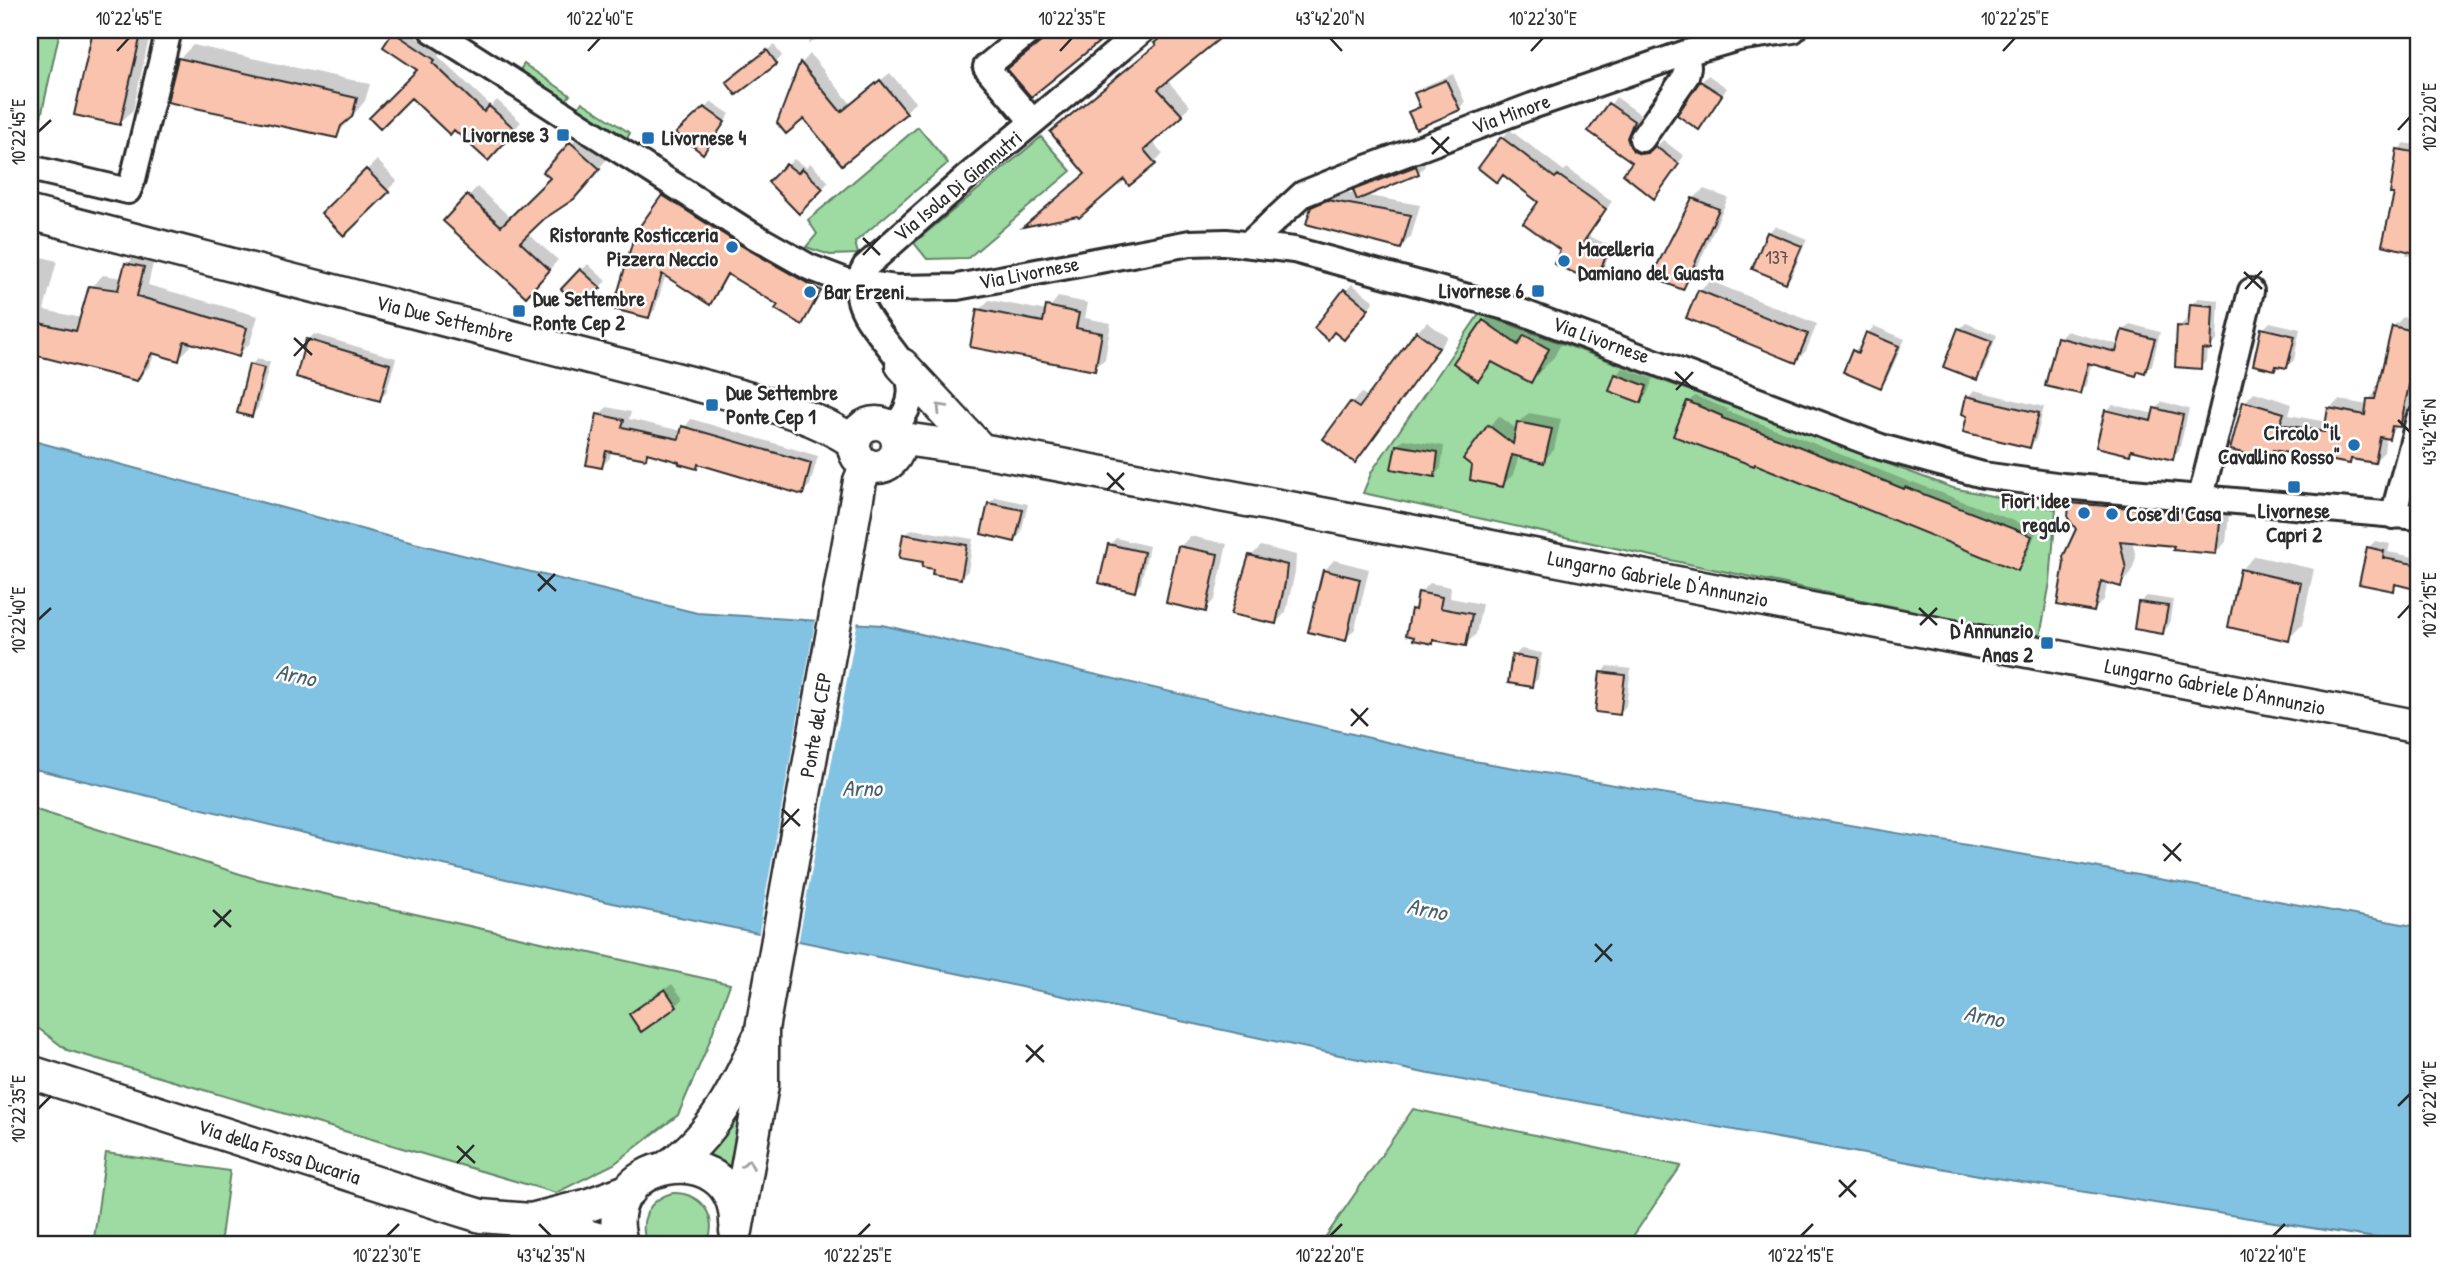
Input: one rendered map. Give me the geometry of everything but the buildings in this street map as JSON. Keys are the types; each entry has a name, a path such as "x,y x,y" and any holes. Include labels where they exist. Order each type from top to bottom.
{"main road":[{"name":"Via Due Settembre","path":"30,213 710,388 796,413 839,432 860,454"},
{"path":"902,365 981,450"},
{"path":"860,454 874,467 887,464 896,453 894,434"},
{"name":"Lungarno Gabriele D'Annunzio","path":"894,434 2419,727"},
{"name":"Ponte del CEP","path":"734,1241 762,1086 762,1029 860,481 860,454"},
{"name":"Ponte del CEP","path":"630,1190 648,1174 668,1166 696,1144 722,1113 762,1029"},
{"name":"Via della Fossa Ducaria","path":"30,1072 461,1210 489,1217 530,1220 620,1245"},
{"path":"668,1166 686,1166 718,1182 734,1207 734,1241"},
{"path":"620,1245 620,1212 630,1190"},
{"name":"Via della Fossa Ducaria","path":"530,1220 586,1206 630,1190"}],"street":[{"path":"30,168 128,191 169,30"},
{"name":"Via Livornese","path":"432,30 749,233 817,271 859,283 896,288 957,287 1174,246 1208,242 1250,243 1294,250 1359,266 1516,310 1881,447 2004,479 2419,517"},
{"name":"Via Isola Di Giannutri","path":"1031,30 986,67 1033,122"},
{"name":"Via Isola Di Giannutri","path":"859,283 865,267 881,252 1143,30"},
{"name":"Via Minore","path":"1250,243 1303,194 1532,106 1686,54 1738,38 1793,30"},
{"path":"1642,139 1686,76 1686,54"},
{"path":"859,283 861,303 866,315 902,365 912,394 894,434"},
{"path":"2201,497 2250,290"},
{"path":"2393,516 2419,419"}],"green space":[{"path":"30,30 60,30 32,158 30,158"},
{"path":"524,64 570,95 566,100 520,70"},
{"path":"582,102 630,133 626,140 578,108"},
{"path":"918,127 948,163 855,242 858,254 830,255 806,247 817,234 808,220"},
{"path":"1041,137 1071,171 968,258 927,259 914,243"},
{"path":"1480,313 1953,488 2056,509 2050,582 2040,637 1363,493 1372,471"},
{"path":"30,808 253,878 730,984 707,1048 678,1115 614,1164 556,1193 67,1050 30,1022"},
{"path":"738,1108 750,1113 734,1190 694,1163"},
{"path":"1413,1109 1681,1166 1627,1245 1320,1245"},
{"path":"106,1153 230,1171 220,1245 93,1245"},
{"path":"673,1193 692,1197 706,1209 711,1226 706,1245 648,1245 644,1228 647,1213 657,1200"}],"water":[{"name":"Arno","path":"30,440 398,539 697,613 882,625 1456,758 2067,862 2419,927 2419,1245 1984,1176 1424,1073 937,969 630,907 30,768"}],"pier":[{"path":"816,617 858,620 798,944 758,937"}],"place":[{"name":"Livornese 3","path":"563,135"},
{"name":"Livornese 4","path":"648,138"},
{"name":"Ristorante Rosticceria Pizzera Neccio","path":"732,247"},
{"name":"Macelleria Damiano del Guasta","path":"1564,261"},
{"name":"Livornese 6","path":"1538,291"},
{"name":"Bar Erzeni","path":"810,292"},
{"name":"Due Settembre Ponte Cep 2","path":"519,311"},
{"name":"Due Settembre Ponte Cep 1","path":"712,405"},
{"name":"Circolo \"il Cavallino Rosso\"","path":"2354,445"},
{"name":"Livornese Capri 2","path":"2294,487"},
{"name":"Fiori idee regalo","path":"2084,513"},
{"name":"Cose di Casa","path":"2112,514"},
{"name":"D'Annunzio Anas 2","path":"2047,643"}]}
